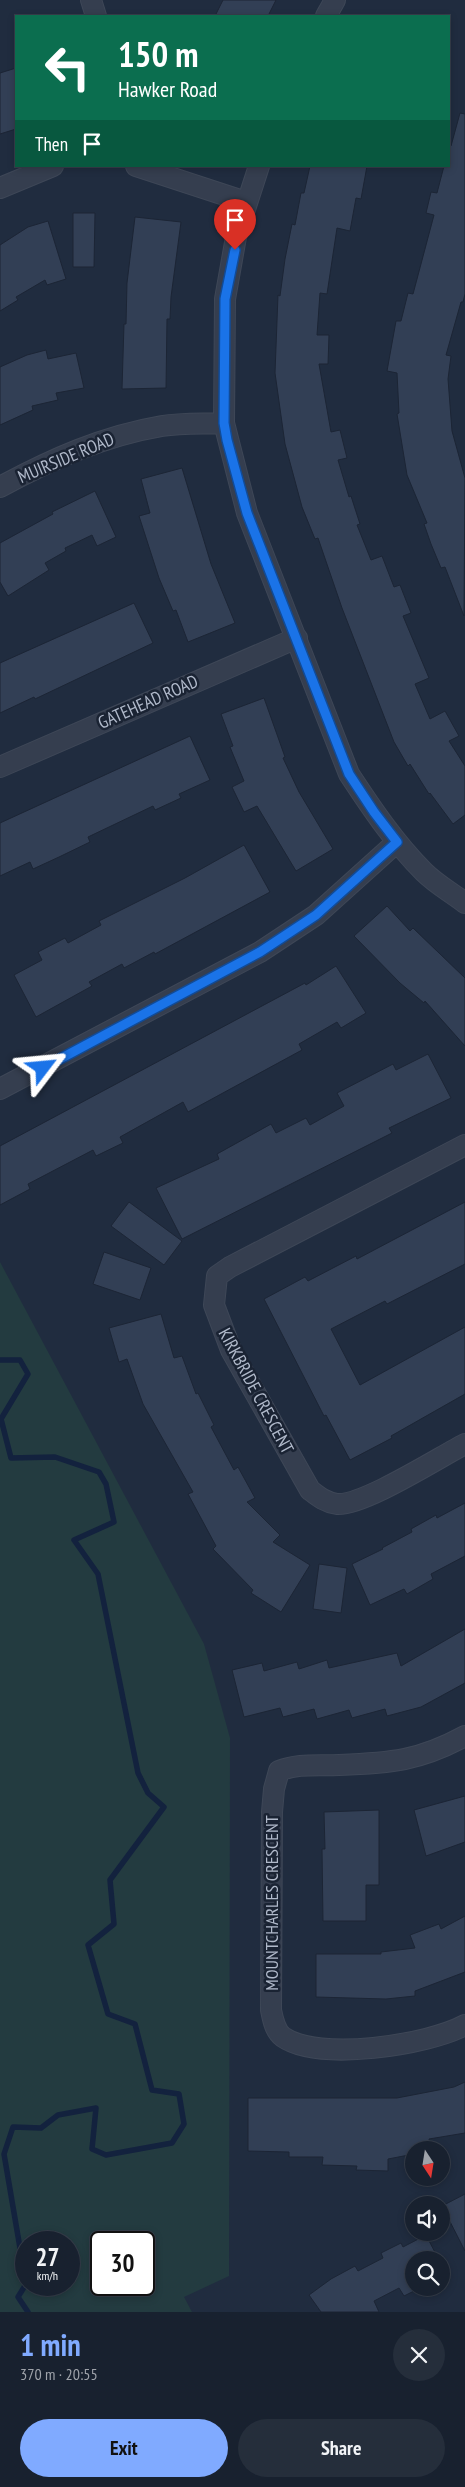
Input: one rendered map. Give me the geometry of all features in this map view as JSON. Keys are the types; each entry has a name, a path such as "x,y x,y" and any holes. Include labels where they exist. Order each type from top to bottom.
{"street":[{"path":"91,0 96,15"},
{"path":"327,15 335,0"},
{"path":"0,188 51,167"},
{"path":"139,167 246,202"},
{"path":"258,167 236,237 225,299 224,423 247,513 349,774 397,842 426,874 465,903"},
{"name":"MUIRSIDE ROAD","path":"0,487 50,461 122,434 164,426 224,423"},
{"name":"GATEHEAD ROAD","path":"0,767 297,638"},
{"path":"0,1089 260,952 316,915 397,842"},
{"name":"KIRKBRIDE CRESCENT","path":"465,1145 230,1267 217,1276 214,1290 214,1304 231,1350 310,1490 324,1501 339,1504 374,1494 465,1444"},
{"name":"MOUNTCHARLES CRESCENT","path":"465,1736 436,1752 408,1760 292,1765 279,1771 274,1789 272,1812 271,2010 273,2024 282,2037 310,2048 390,2047 442,2035 465,2025"}],"green space":[{"path":"0,1262 204,1644 230,1738 229,2276 184,2297 192,2312 0,2312"}],"building":[{"path":"223,0 276,0 268,15 216,15"},
{"path":"15,68 15,129 0,134 0,73"},
{"path":"460,113 465,114 465,294 446,355 451,356 448,379 452,431 465,478 464,616 445,567 441,568 431,544 424,524 427,523 407,475 397,414 399,413 397,373 387,371 396,321 401,321 408,293 413,294 434,215 426,213 431,192 437,193 444,167 450,167 451,146"},
{"path":"310,167 367,167 361,199 356,198 350,231 337,228 327,294 320,293 317,335 329,335 328,364 319,364 331,432 340,430 347,458 338,460 349,497 351,496 360,524 357,525 371,560 382,556 394,587 400,585 411,613 403,616 429,678 415,684 430,719 445,711 459,736 449,741 465,766 465,815 453,824 429,794 410,764 408,766 394,742 342,608 318,538 315,539 302,507 285,444 275,373 278,295 280,296 292,224 295,225 301,193 304,193"},
{"path":"73,213 95,213 94,267 73,267"},
{"path":"135,217 181,222 170,319 167,319 166,388 122,389 127,283"},
{"path":"48,221 66,279 47,285 45,280 16,297 18,300 0,311 0,245 28,227"},
{"path":"46,350 48,359 76,353 84,388 56,393 58,400 32,406 33,410 0,425 0,367 27,355"},
{"path":"182,468 211,564 235,623 188,642 176,610 173,611 159,578 139,516 150,513 141,479"},
{"path":"95,491 116,537 97,546 92,535 65,548 66,551 45,563 49,570 8,596 0,582 0,543 53,514 52,512"},
{"path":"134,603 153,643 35,699 34,697 0,713 0,663"},
{"path":"264,698 285,757 283,758 299,792 333,849 296,871 257,806 244,812 232,787 244,781 230,747 233,746 221,714"},
{"path":"190,736 210,780 179,794 181,798 155,810 153,806 88,837 90,842 33,869 30,862 0,876 0,823"},
{"path":"244,845 270,892 155,954 154,952 124,968 122,964 89,982 92,986 36,1017 14,975 42,960 38,952 65,938 68,943 101,925 99,921 185,878"},
{"path":"387,906 410,931 413,928 465,978 465,1046 425,1001 424,1003 400,983 354,936"},
{"path":"336,966 366,1013 341,1028 337,1022 299,1044 302,1050 188,1112 183,1102 120,1137 123,1143 96,1156 93,1150 28,1184 30,1189 0,1205 0,1146 305,983 306,985"},
{"path":"428,1054 451,1098 389,1128 392,1133 182,1239 156,1188 219,1159 217,1154 271,1124 276,1133 306,1118 310,1125 344,1106 337,1093 393,1064 396,1070"},
{"path":"129,1202 182,1241 164,1265 111,1226"},
{"path":"465,1202 465,1264 387,1304 385,1301 331,1329 360,1385 465,1327 465,1394 391,1436 392,1438 350,1460 326,1415 324,1416 264,1299 305,1277 308,1281 356,1256 357,1259"},
{"path":"104,1252 151,1268 140,1300 93,1284"},
{"path":"161,1314 174,1358 182,1356 196,1394 198,1393 214,1425 211,1427 234,1470 238,1467 255,1498 247,1502 280,1535 273,1542 310,1565 281,1612 251,1593 253,1590 213,1549 216,1546 188,1494 193,1492 143,1404 127,1359 119,1362 109,1328"},
{"path":"465,1503 465,1556 431,1574 433,1579 407,1594 404,1589 370,1605 352,1564 383,1549 412,1532 411,1529 436,1515 437,1518"},
{"path":"319,1564 347,1568 341,1613 313,1609"},
{"path":"465,1629 465,1683 421,1707 387,1716 385,1709 352,1718 349,1710 317,1719 314,1709 283,1717 280,1708 244,1717 232,1670 262,1663 264,1671 297,1662 299,1669 327,1660 329,1668 397,1653 401,1666"},
{"path":"465,1796 465,1842 426,1856 414,1810"},
{"path":"379,1810 379,1885 366,1885 366,1921 323,1921 322,1849 325,1849 324,1812"},
{"path":"465,1916 465,1972 415,1991 415,1996 386,1999 316,1997 316,1954 381,1954 381,1952 415,1948 410,1935 439,1924 441,1929"},
{"path":"465,2082 465,2133 429,2139 429,2141 405,2141 405,2156 388,2159 388,2171 356,2170 357,2166 322,2165 323,2157 289,2157 289,2152 248,2151 248,2098 397,2098 454,2087"},
{"path":"465,2194 465,2251 450,2222 450,2202"},
{"path":"414,2241 429,2241 434,2251 405,2251 405,2296 399,2288 374,2301 379,2312 321,2312 309,2295 331,2279 355,2266 358,2271 383,2258 381,2253 401,2243 403,2247"}],"waterway":[{"path":"0,1360 20,1360 28,1374 1,1419 11,1458 55,1457 99,1472 106,1484 114,1522 74,1540 98,1574 138,1773 148,1793 164,1807 110,1880 114,1924 88,1945 108,2014 135,2024 152,2090 179,2094 184,2124 172,2143 106,2155 92,2149 96,2108 58,2115 41,2128 13,2127 4,2154 17,2231"},
{"path":"19,2296 28,2312"}],"route":[{"path":"43,1068 260,952 316,915 397,842 349,774 247,513 227,440 224,423 225,299 235,250"}]}
